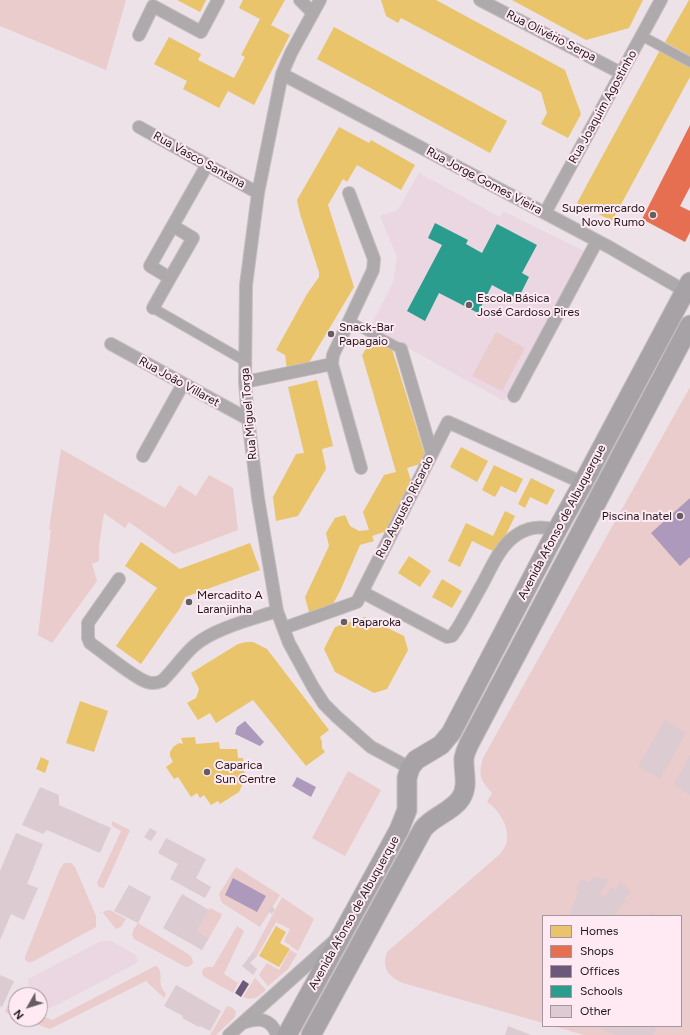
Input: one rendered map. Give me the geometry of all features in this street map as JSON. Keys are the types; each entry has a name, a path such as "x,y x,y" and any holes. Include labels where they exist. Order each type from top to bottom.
{"main road":[{"name":"Avenida Afonso de Albuquerque","path":"287,1035 404,821 407,810 407,778 410,768 416,760 441,745 451,733 557,530 687,287"},
{"name":"Avenida Afonso de Albuquerque","path":"311,1035 423,829 429,822 457,803 462,797 466,778 464,758 466,749 690,325"},
{"path":"425,754 435,752 445,753 452,756 458,761 466,778"},
{"path":"407,788 411,798 417,805 425,809 434,812 450,808"}],"street":[{"path":"139,35 153,6 201,32 218,0"},
{"path":"300,0 313,13"},
{"name":"Rua Miguel Torga","path":"320,0 291,53 282,74 258,193 246,286 245,382 248,419 258,498 277,611 289,643 313,687 332,713 371,747 410,768"},
{"name":"Rua Olivério Serpa","path":"480,0 622,73"},
{"name":"Rua Joaquim Agostinho","path":"545,213 661,0"},
{"path":"642,36 690,62"},
{"name":"Rua Jorge Gomes Vieira","path":"282,74 687,287"},
{"name":"Rua Vasco Santana","path":"139,127 258,193"},
{"path":"170,278 150,266 207,165"},
{"path":"349,193 374,258 373,270 333,355 332,364 361,468"},
{"path":"173,226 193,238 153,308 245,361"},
{"path":"514,396 597,241"},
{"path":"349,321 401,349 432,454"},
{"name":"Rua João Villaret","path":"111,344 248,419"},
{"path":"245,382 332,364"},
{"path":"143,456 183,384"},
{"name":"Rua Augusto Ricardo","path":"284,628 357,602 448,422 583,483"},
{"path":"362,592 447,637 452,636 499,553 510,541 517,534 534,527 540,526 557,530"},
{"path":"119,579 88,623 88,638 90,643 135,676 146,682 155,683 162,681 195,645 216,632 277,611"},
{"path":"229,1035 342,934"},
{"path":"240,1025 253,1019 266,1021 272,1026 277,1035"}],"shaded area":[{"path":"0,0 126,0 106,70 0,26"},
{"name":"Escola Básica José Cardoso Pires","path":"419,173 500,217 503,211 584,251 504,401 370,327 393,283 397,257 380,216 398,210"},
{"path":"496,332 525,348 502,391 472,376"},
{"path":"690,387 690,1035 584,1035 556,1027 682,1027 682,915 542,915 542,1023 403,983 390,975 385,963 387,952 500,854 506,845 507,835 505,824 495,809 487,802 492,793 483,781 480,774 483,758"},
{"path":"61,449 165,508 179,485 196,496 209,475 233,488 238,530 174,554 129,522 125,528 104,513 99,545 99,561 92,564 97,581 52,643 38,635 51,530 49,529"},
{"name":"Piscina Inatel","path":"690,498 690,557 680,566 651,533"},
{"path":"245,721 264,742 260,746 235,734 237,727"},
{"path":"348,771 381,790 345,856 312,838"},
{"path":"297,777 316,787 311,797 292,786"},
{"path":"112,821 130,830 104,888 99,887 97,883 121,831 112,826"},
{"path":"64,863 71,863 75,867 96,916 96,927 34,961 29,962 25,960 25,957 60,869"},
{"path":"236,867 280,895 260,927 222,903 219,894"},
{"path":"233,878 266,896 257,912 225,895"},
{"path":"282,897 314,919 298,951 284,941 290,929 276,922 257,956 253,952"},
{"path":"210,908 222,914 209,938 197,931"},
{"path":"110,910 126,919 121,927 116,929 103,912"},
{"path":"138,923 188,954 192,958 193,963 186,967 134,939 132,933"},
{"path":"237,926 244,931 224,974 238,983 233,993 203,976 202,971 205,968 213,967"},
{"path":"101,941 111,941 136,955 138,961 135,964 53,1007 48,1008 48,987 31,987 28,979"},
{"path":"290,950 297,954 288,969 268,986 259,975 267,963 279,970"},
{"path":"155,966 157,966 160,971 161,986 166,994 164,998 146,981 50,1029 44,1027 48,1027 48,1018 52,1020"},
{"path":"255,978 266,990 256,998 250,999 243,997"},
{"path":"8,1005 8,1013 5,1012"},
{"path":"227,1006 236,1011 235,1017 216,1035 210,1035"}],"building: Homes":[{"path":"177,0 206,0 200,12"},
{"path":"243,0 285,0 271,25 290,35 254,105 228,91 219,108 183,89 187,81 154,64 169,37 201,54 198,60 234,78 245,57 241,55 260,19 239,8"},
{"path":"381,0 436,0 565,70 581,114 568,138 541,124 547,113 541,92 401,18 398,23 386,16"},
{"path":"512,0 643,0 629,28 586,40"},
{"path":"690,0 690,56 665,42"},
{"path":"334,27 507,121 490,153 317,59"},
{"path":"660,50 690,67 690,77 612,221 577,203"},
{"path":"339,127 369,143 371,140 415,165 401,190 357,165 347,182 343,179 328,205 354,287 307,366 287,370 285,355 276,350 307,294 319,277 319,272 300,214 297,200"},
{"path":"372,340 392,349 427,462 407,468 413,487 387,531 372,536 374,541 360,545 331,608 310,616 305,597 329,546 326,533 335,518 345,515 350,526 359,531 369,530 363,512 384,475 396,472 362,355"},
{"path":"317,380 333,446 322,449 326,469 298,516 276,521 273,497 296,454 304,453 288,387"},
{"path":"461,447 488,461 477,482 450,467"},
{"path":"494,465 523,479 516,493 501,486 495,497 482,490"},
{"path":"531,478 555,490 547,505 530,497 525,508 518,504"},
{"path":"505,511 515,516 497,553 472,541 460,567 448,561 466,523 493,536"},
{"path":"141,542 180,569 250,543 260,570 185,597 180,608 141,664 116,646 157,588 125,566"},
{"path":"409,556 431,571 420,587 398,573"},
{"path":"442,579 462,591 452,608 432,597"},
{"path":"365,617 404,636 408,650 387,689 374,693 335,672 324,649 335,627"},
{"path":"253,642 267,649 329,730 320,737 322,748 325,752 306,766 253,700 216,723 210,713 198,720 187,703 196,698 199,689 191,673 238,644"},
{"path":"80,701 108,711 94,752 66,743"},
{"name":"Caparica Sun Centre","path":"195,737 196,744 219,742 220,749 237,749 238,758 243,758 245,779 239,792 220,804 218,801 211,805 204,795 200,798 197,793 191,797 178,777 174,779 166,767 173,762 170,752 173,747 179,743 183,744 181,738"},
{"path":"41,757 49,761 45,773 36,769"},
{"path":"276,926 286,932 280,943 290,949 279,967 259,956"}],"building: Shops":[{"path":"690,125 690,187 680,206 690,211 690,232 685,242 642,219"}],"building: Offices":[{"path":"243,980 249,984 241,997 235,993"}],"building: Schools":[{"path":"435,223 468,240 466,244 482,253 497,224 537,245 522,273 529,277 518,299 492,285 478,313 439,293 425,321 407,311 442,245 428,238"}],"building: Other":[{"path":"665,720 686,733 660,779 638,766"},
{"path":"690,755 690,795 673,785"},
{"path":"40,787 59,795 59,805 111,828 100,853 47,830 43,834 22,825"},
{"path":"150,828 157,832 151,841 144,837"},
{"path":"16,833 43,844 27,884 38,888 24,920 11,914 0,940 0,871"},
{"path":"166,838 206,859 196,878 211,887 205,898 170,879 178,864 158,853"},
{"path":"594,877 609,880 600,893 605,897 612,887 615,890 620,882 631,891 615,915 571,915 570,914 579,891 576,888 581,879 588,882"},
{"path":"129,885 151,897 138,923 114,911"},
{"path":"182,894 209,910 197,931 209,938 202,950 163,928"},
{"path":"271,906 275,909 272,914 268,911"},
{"path":"652,912 657,915 650,915"},
{"path":"253,952 257,956 250,963 257,969 253,975 242,966"},
{"path":"0,975 14,981 11,987 8,987 8,994 2,1007 0,1006"},
{"path":"176,985 221,1011 210,1031 182,1018 183,1016 164,1006"},
{"path":"508,1026 531,1035 505,1035"},
{"path":"598,1027 657,1027 653,1035 615,1035"}],"place":[{"name":"Supermercardo Novo Rumo","path":"653,215"},
{"name":"Escola Básica José Cardoso Pires","path":"469,305"},
{"name":"Snack-Bar Papagaio","path":"331,334"},
{"name":"Piscina Inatel","path":"680,516"},
{"name":"Mercadito A Laranjinha","path":"189,602"},
{"name":"Paparoka","path":"344,622"},
{"name":"Caparica Sun Centre","path":"207,772"}]}
